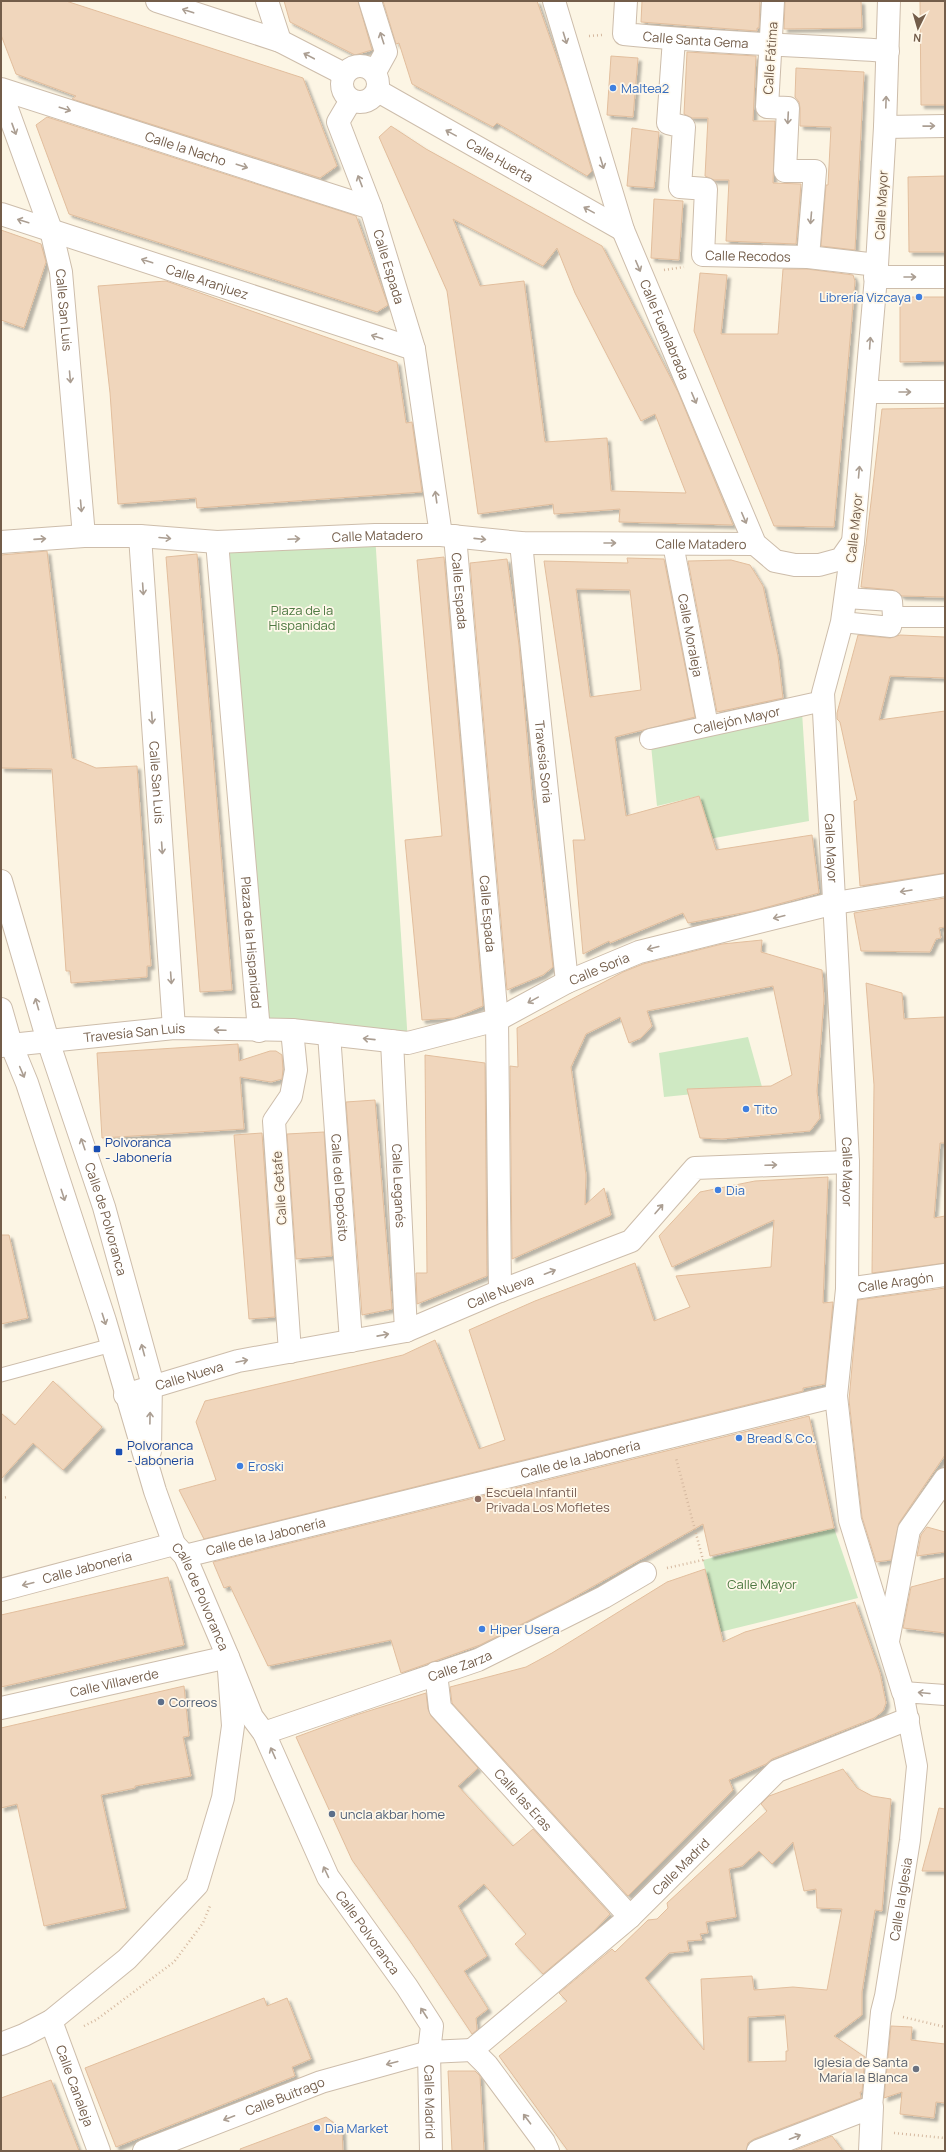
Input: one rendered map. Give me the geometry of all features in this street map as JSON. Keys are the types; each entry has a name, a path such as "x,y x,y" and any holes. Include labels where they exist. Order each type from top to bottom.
{"street":[{"path":"158,1 280,41 344,74"},
{"path":"267,1 280,41"},
{"path":"370,1 386,52 376,82 366,101 359,102 351,100 344,94 341,86 344,74 354,65 365,65 376,82"},
{"name":"Calle Fuenlabrada","path":"554,1 623,230 755,544 775,561 795,565 819,565 841,559 853,542"},
{"path":"624,34 626,1"},
{"name":"Calle Fátima","path":"774,1 767,107 788,108 785,171 815,171 808,257"},
{"name":"Calle Mayor","path":"889,1 885,127 876,271 853,542 842,622 823,693 823,701 848,1162 847,1289 836,1396 850,1520 903,1692"},
{"name":"Calle Santa Gema","path":"624,34 674,39 771,43 888,51"},
{"name":"Calle Recodos","path":"674,39 668,124 684,127 680,187 706,189 703,255 808,257 876,271 945,277"},
{"name":"Calle Huerta","path":"376,82 623,230"},
{"name":"Calle la Nacho","path":"1,90 371,208"},
{"name":"Calle San Luis","path":"1,90 51,230 61,272 84,536"},
{"name":"Calle Espada","path":"351,100 338,122 371,208 414,349 448,536 497,1020 500,1291"},
{"path":"885,127 945,126"},
{"name":"Calle Aranjuez","path":"1,214 414,349"},
{"path":"866,392 945,392"},
{"name":"Calle Matadero","path":"1,542 84,536 140,536 217,542 375,535 448,536 521,543 755,544"},
{"name":"Calle San Luis","path":"140,536 174,1028"},
{"name":"Plaza de la Hispanidad","path":"217,542 259,1031"},
{"name":"Travesía Soria","path":"521,543 567,982"},
{"name":"Calle Moraleja","path":"673,544 708,726"},
{"path":"842,622 891,627 893,617 892,601 846,598"},
{"path":"893,617 945,616"},
{"name":"Callejón Mayor","path":"650,739 823,701"},
{"name":"Calle de Polvoranca","path":"1,881 48,1041 104,1207 151,1378 150,1471"},
{"name":"Calle Soria","path":"259,1031 292,1030 408,1043 497,1020 567,982 639,952 835,903 945,885"},
{"name":"Calle de Polvoranca","path":"1,1009 6,1045 27,1084 112,1345 125,1395 150,1471 179,1550 228,1657 233,1726 223,1798 196,1885 127,1959 51,2021 24,2035 1,2044"},
{"name":"Travesía San Luis","path":"6,1045 174,1028 259,1031"},
{"name":"Calle Getafe","path":"290,1352 274,1121 292,1096 296,1070 292,1030"},
{"name":"Calle del Depósito","path":"329,1034 351,1341"},
{"name":"Calle Leganés","path":"392,1041 406,1331"},
{"name":"Calle Nueva","path":"125,1395 238,1361 406,1331 500,1291 631,1241 695,1168 848,1162"},
{"name":"Calle Aragón","path":"847,1289 945,1275"},
{"name":"Calle de la Jabonería","path":"179,1550 836,1396"},
{"path":"887,1643 910,1530 945,1479"},
{"name":"Calle Jabonería","path":"1,1590 179,1550"},
{"name":"Calle Zarza","path":"264,1733 478,1660 604,1597 646,1573"},
{"name":"Calle Villaverde","path":"1,1708 228,1657"},
{"name":"Calle Polvoranca","path":"228,1657 252,1717 264,1733 328,1877 407,1987 432,2026 429,2052"},
{"name":"Calle las Eras","path":"436,1674 440,1708 630,1917"},
{"path":"903,1692 945,1695"},
{"name":"Calle la Iglesia","path":"872,2108 881,2012 905,1876 917,1766 903,1692"},
{"name":"Calle Madrid","path":"472,2050 630,1917 777,1770 908,1719"},
{"name":"Calle Canaleja","path":"51,2021 99,2151"},
{"path":"429,2052 472,2050 487,2065 544,2142 548,2151"},
{"name":"Calle Madrid","path":"429,2052 431,2151"},
{"name":"Calle Buitrago","path":"144,2151 321,2082 429,2052"},
{"path":"758,2151 872,2108 871,2141"}],"lane":[{"path":"1,1375 112,1345"}],"path":[{"path":"565,37 624,34"},
{"path":"646,1573 703,1560 670,1436"},
{"path":"1,1498 8,1497"},
{"path":"881,2012 945,2027"},
{"path":"871,2141 945,2138"}],"green space":[{"name":"Plaza de la Hispanidad","path":"375,535 408,1043 259,1031 217,542"},
{"path":"802,712 809,821 709,839 699,796 657,806 651,745"},
{"path":"748,1037 762,1087 664,1097 659,1053"},
{"name":"Calle Mayor","path":"834,1528 858,1598 720,1632 703,1560"}],"building":[{"path":"1,1 66,1 303,78 337,166 320,178 72,99 76,96 16,74 1,35"},
{"path":"284,1 358,1 372,50 355,55 290,22"},
{"path":"383,1 537,1 567,86 592,171 587,176 497,123 493,127 412,84 399,43 396,44"},
{"path":"642,1 760,1 759,28 757,28 757,31 641,22"},
{"path":"785,1 861,1 862,28 784,29"},
{"path":"920,1 945,1 945,105 921,105"},
{"path":"687,52 756,56 753,121 775,121 773,183 801,184 796,244 726,241 729,180 714,180 705,176 708,118 692,118 684,114"},
{"path":"611,56 638,58 633,117 607,115"},
{"path":"796,68 864,72 855,250 821,246 826,185 828,185 831,127 800,126 799,102 795,97"},
{"path":"47,117 356,216 388,305 377,312 69,214 36,125"},
{"path":"391,126 426,149 602,246 678,392 733,525 619,522 620,509 554,514 553,504 478,514 447,291 379,137","holes":["453,219 543,266 557,248 575,293 641,421 655,414 686,493 611,491 607,438 545,442 524,281 480,286"]},
{"path":"632,128 659,132 654,188 627,186"},
{"path":"945,176 945,252 909,252 908,177"},
{"path":"654,199 683,201 679,260 651,258"},
{"path":"1,230 41,244 46,262 24,328 1,320"},
{"path":"783,269 807,269 853,275 855,281 834,527 774,526 694,331 700,273 727,275 721,334 778,334"},
{"path":"166,281 397,362 406,423 412,422 422,492 197,508 196,498 118,504 110,393 98,286"},
{"path":"900,297 945,297 945,361 900,362"},
{"path":"945,408 945,597 902,596 893,590 861,587 882,409"},
{"path":"47,551 72,758 96,768 137,766 151,966 147,966 147,977 71,983 70,971 66,971 52,769 1,768 1,555"},
{"path":"197,554 232,990 200,992 166,557"},
{"path":"444,557 483,1006 454,1018 422,1020 405,840 442,836 417,560"},
{"path":"627,558 664,559 695,717 615,737 626,816 699,796 716,850 812,835 819,893 753,911 688,923 683,913 610,943 609,941 583,954 573,840 585,840 544,561 628,563","holes":["576,589 630,590 641,690 590,697"]},
{"path":"507,559 519,645 532,796 553,967 543,975 507,990 470,563"},
{"path":"731,560 750,565 763,586 778,656 783,698 717,712 688,561"},
{"path":"858,635 890,638 900,635 945,637 945,678 890,676 879,720 945,711 945,873 860,886 854,801 857,800 840,722 837,719 837,713"},
{"path":"945,898 945,927 939,928 941,938 936,939 930,952 861,951 854,913"},
{"path":"762,940 761,952 822,970 824,999 817,1091 820,1118 810,1131 722,1139 700,1138 687,1089 771,1086 792,1075 773,986 647,1011 652,1026 641,1038 629,1043 620,1017 586,1034 571,1067 586,1175 585,1205 604,1188 611,1215 512,1259 510,1066 518,1067 517,1028 623,972 643,964 722,944"},
{"path":"866,983 902,993 904,1019 945,1017 945,1143 940,1143 934,1218 945,1216 945,1263 872,1273 874,1085"},
{"path":"238,1044 239,1061 270,1051 276,1051 282,1055 283,1069 282,1079 271,1082 240,1077 244,1129 102,1138 97,1053"},
{"path":"425,1055 485,1063 487,1276 417,1304 416,1273 427,1273"},
{"path":"375,1100 392,1309 362,1315 346,1102"},
{"path":"324,1132 332,1256 296,1259 287,1134"},
{"path":"262,1133 275,1317 249,1319 234,1135"},
{"path":"828,1177 823,1303 833,1302 825,1384 803,1388 803,1391 204,1539 179,1490 216,1480 196,1422 205,1401 403,1355 435,1340 479,1449 505,1440 469,1330 535,1301 635,1263 654,1321 690,1307 676,1276 771,1267 774,1220 672,1267 659,1236 700,1192 755,1181"},
{"path":"1,1235 9,1235 28,1318 1,1324"},
{"path":"945,1288 945,1455 899,1523 891,1560 876,1562 862,1517 849,1400 858,1300"},
{"path":"53,1381 102,1427 63,1470 33,1443 1,1479 1,1413 15,1425"},
{"path":"809,1416 834,1528 710,1556 703,1524 562,1604 480,1645 401,1673 391,1640 268,1666 230,1586 224,1588 213,1562"},
{"path":"927,1527 945,1532 945,1552 917,1556 921,1535"},
{"path":"705,1569 723,1642 745,1632 855,1602 880,1673 886,1703 883,1711 874,1718 772,1759 766,1764 729,1780 733,1790 628,1896 452,1703 450,1687 526,1667 552,1653 667,1582"},
{"path":"168,1577 184,1645 1,1687 1,1615"},
{"path":"945,1578 945,1633 903,1628 911,1587"},
{"path":"184,1686 189,1736 183,1737 191,1776 135,1786 135,1788 101,1795 126,1908 44,1926 17,1804 1,1808 1,1728"},
{"path":"426,1693 428,1709 431,1716 478,1768 458,1786 513,1846 533,1829 610,1914 594,1931 543,1974 515,1944 526,1934 484,1884 458,1906 487,1956 464,1971 488,2009 476,2018 477,2030 472,2034 410,1941 352,1860 296,1737 356,1715"},
{"path":"843,1769 857,1788 872,1796 891,1799 882,1911 875,1910 862,1992 862,2015 834,2036 865,2057 862,2092 860,2092 861,2098 754,2139 748,2143 746,2151 568,2151 499,2056 567,2001 559,1993 612,1949 615,1952 648,1920 657,1919 668,1908 667,1903 767,1811 761,1804 769,1796","holes":["793,1842 804,1891 816,1889 817,1908 842,1909 827,1990 793,1987 754,1990 752,1976 701,1979 704,2050 645,1978 669,1953 689,1951 687,1941 702,1940 700,1934 708,1933 706,1922 736,1917 729,1869 742,1866 759,1851 772,1864","785,2015 788,2051 786,2051 786,2061 748,2062 748,2017"]},
{"path":"939,1808 945,1809 945,1871 922,1871"},
{"path":"264,1998 267,2006 287,1998 311,2059 292,2067 295,2076 116,2147 85,2068"},
{"name":"Iglesia de Santa María la Blanca","path":"891,2026 912,2027 911,2040 945,2044 945,2103 936,2102 934,2118 900,2114 902,2092 884,2098"},
{"path":"448,2071 475,2071 480,2076 484,2151 452,2151"},
{"path":"51,2080 79,2151 1,2151 1,2098"},
{"path":"326,2117 342,2129 343,2151 241,2151 240,2149"},
{"path":"832,2136 843,2151 793,2151"}],"place":[{"name":"Maltea2","path":"613,88"},
{"name":"Librería Vizcaya","path":"919,297"},
{"name":"Tito","path":"746,1109"},
{"name":"Polvoranca - Jabonería","path":"97,1149"},
{"name":"Dia","path":"718,1190"},
{"name":"Bread & Co.","path":"739,1438"},
{"name":"Polvoranca - Jaboneria","path":"119,1452"},
{"name":"Eroski","path":"240,1466"},
{"name":"Escuela Infantil Privada Los Mofletes","path":"478,1499"},
{"name":"Hiper Usera","path":"482,1629"},
{"name":"Correos","path":"161,1702"},
{"name":"uncla akbar home","path":"332,1814"},
{"name":"Iglesia de Santa María la Blanca","path":"916,2069"},
{"name":"Dia Market","path":"317,2128"}]}
